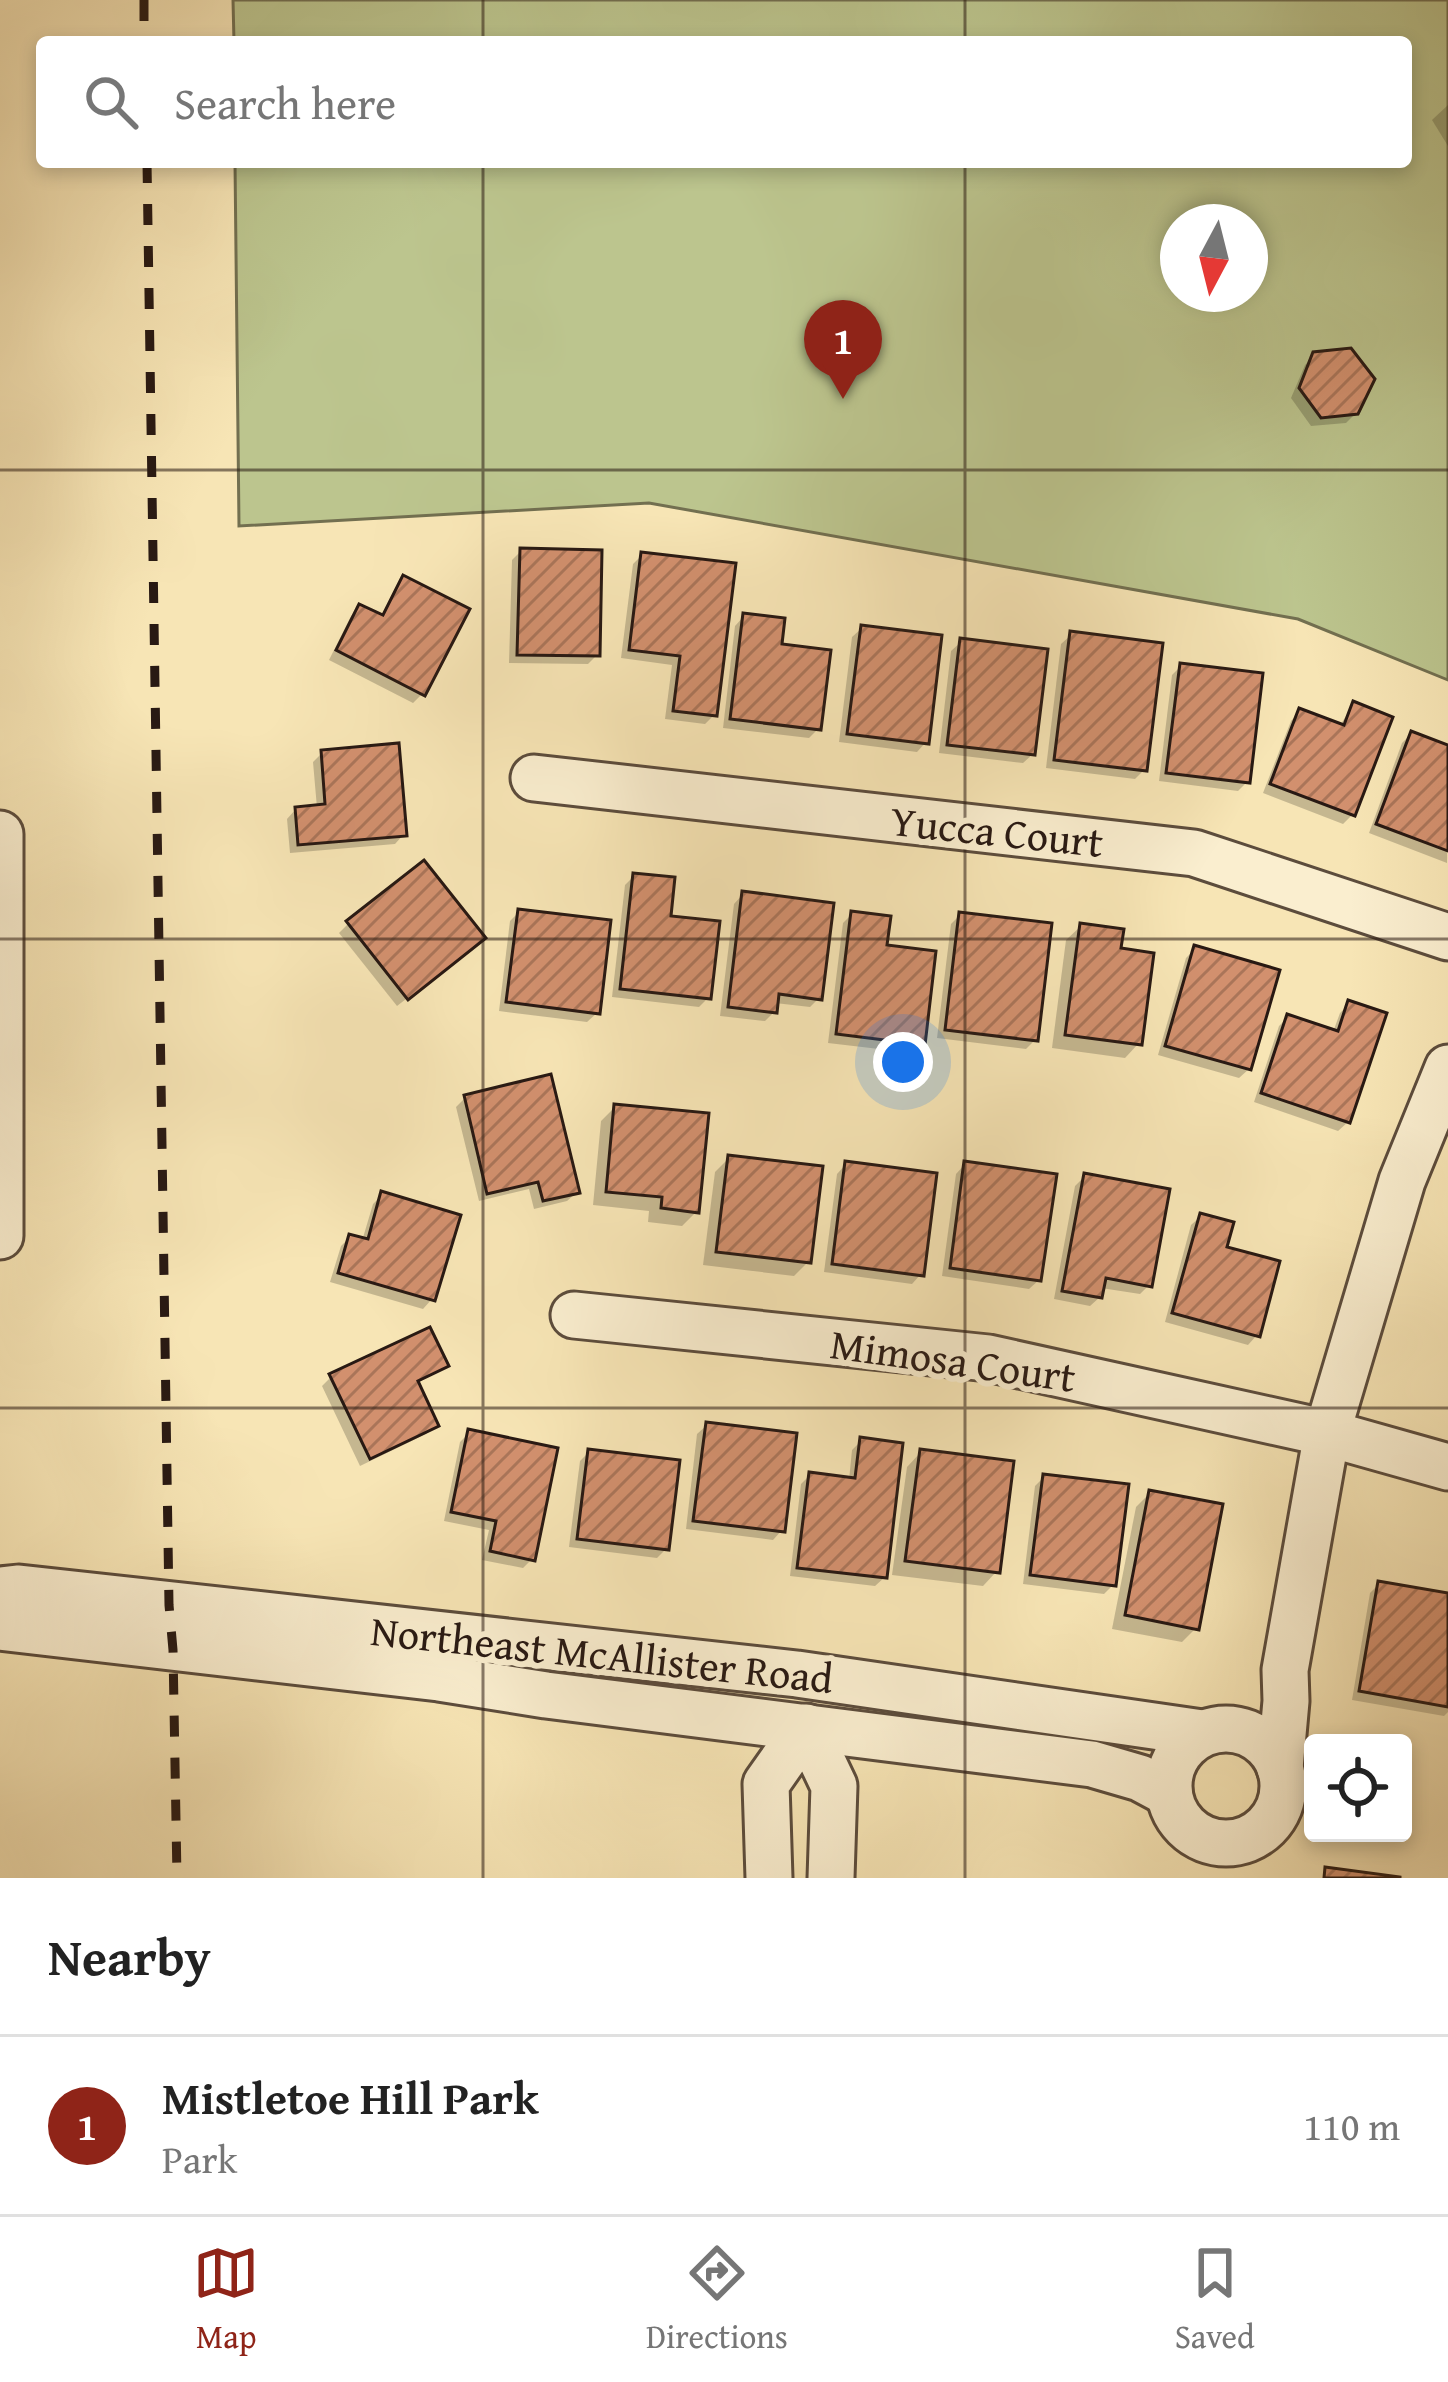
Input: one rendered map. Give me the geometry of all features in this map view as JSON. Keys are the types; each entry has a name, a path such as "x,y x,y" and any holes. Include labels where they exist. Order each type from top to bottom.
{"street":[{"name":"Yucca Court","path":"535,778 1194,853 1448,937"},
{"path":"0,834 0,1236"},
{"path":"1285,1670 1175,1757 1168,1793 1200,1857 1215,1843 1235,1844 1248,1857 1280,1807 1285,1670 1327,1433 1402,1181 1448,1068"},
{"name":"Mimosa Court","path":"574,1315 988,1358 1327,1433 1448,1467"},
{"name":"Northeast McAllister Road","path":"0,1590 19,1588 541,1643 1256,1737 1271,1750 1280,1768"},
{"name":"Northeast McAllister Road","path":"0,1627 439,1678 1107,1766 1168,1793"},
{"path":"769,1878 766,1784 806,1727 834,1786 831,1878"}],"green space":[{"path":"233,0 1448,0 1448,680 1298,619 649,503 239,526 235,168 1412,168 1412,36 234,36"}],"building":[{"path":"1351,348 1375,379 1358,414 1321,418 1299,388 1313,352"},
{"path":"520,548 602,550 600,656 517,655"},
{"path":"641,552 736,563 717,716 673,711 680,656 629,650"},
{"path":"403,575 470,609 425,696 336,650 359,604 383,615"},
{"path":"743,613 785,618 782,644 831,650 821,730 730,719"},
{"path":"861,625 942,635 929,744 847,734"},
{"path":"1070,631 1163,643 1147,771 1054,760"},
{"path":"960,638 1048,649 1035,755 947,745"},
{"path":"1180,663 1263,673 1250,783 1166,773"},
{"path":"1353,701 1393,717 1355,816 1270,784 1299,708 1344,725"},
{"path":"1411,731 1448,745 1448,851 1376,824"},
{"path":"399,743 407,836 298,845 295,807 325,804 321,750"},
{"path":"424,860 486,938 408,1000 346,921"},
{"path":"633,873 675,877 671,916 720,921 711,999 620,989"},
{"path":"742,891 834,903 822,1000 779,994 777,1013 728,1007"},
{"path":"518,909 611,920 600,1014 506,1002"},
{"path":"851,911 891,916 887,945 936,951 925,1045 836,1034"},
{"path":"959,912 1052,923 1038,1041 945,1030"},
{"path":"1080,923 1124,929 1121,948 1154,953 1142,1045 1065,1035"},
{"path":"1194,945 1280,970 1251,1070 1165,1046"},
{"path":"1348,1000 1387,1013 1350,1123 1261,1093 1287,1014 1338,1031"},
{"path":"551,1074 580,1193 543,1201 538,1182 487,1194 464,1095"},
{"path":"614,1104 709,1113 699,1213 661,1208 662,1197 606,1192"},
{"path":"728,1155 823,1166 811,1263 716,1252"},
{"path":"845,1161 937,1173 924,1276 832,1264"},
{"path":"964,1161 1057,1174 1041,1281 950,1268"},
{"path":"1084,1173 1170,1189 1152,1287 1106,1278 1102,1298 1062,1291"},
{"path":"381,1191 461,1215 435,1301 338,1273 349,1234 368,1239"},
{"path":"1200,1213 1234,1222 1227,1247 1280,1261 1260,1337 1172,1313"},
{"path":"430,1327 449,1366 418,1381 439,1426 370,1459 329,1374"},
{"path":"706,1422 797,1433 785,1532 693,1521"},
{"path":"468,1429 558,1448 535,1561 490,1551 496,1521 451,1512"},
{"path":"860,1437 903,1443 887,1578 797,1568 809,1472 855,1478"},
{"path":"588,1449 680,1460 669,1550 577,1539"},
{"path":"920,1449 1014,1461 1000,1573 905,1561"},
{"path":"1043,1474 1129,1484 1116,1586 1030,1575"},
{"path":"1149,1490 1223,1504 1199,1630 1125,1615"},
{"path":"1378,1581 1448,1593 1448,1707 1359,1691"},
{"path":"1325,1867 1400,1877 1400,1878 1324,1878"}],"railway":[{"path":"144,0 144,36"},
{"path":"147,168 177,1878"}],"place":[{"name":"Mistletoe Hill Park","path":"843,399"}]}
